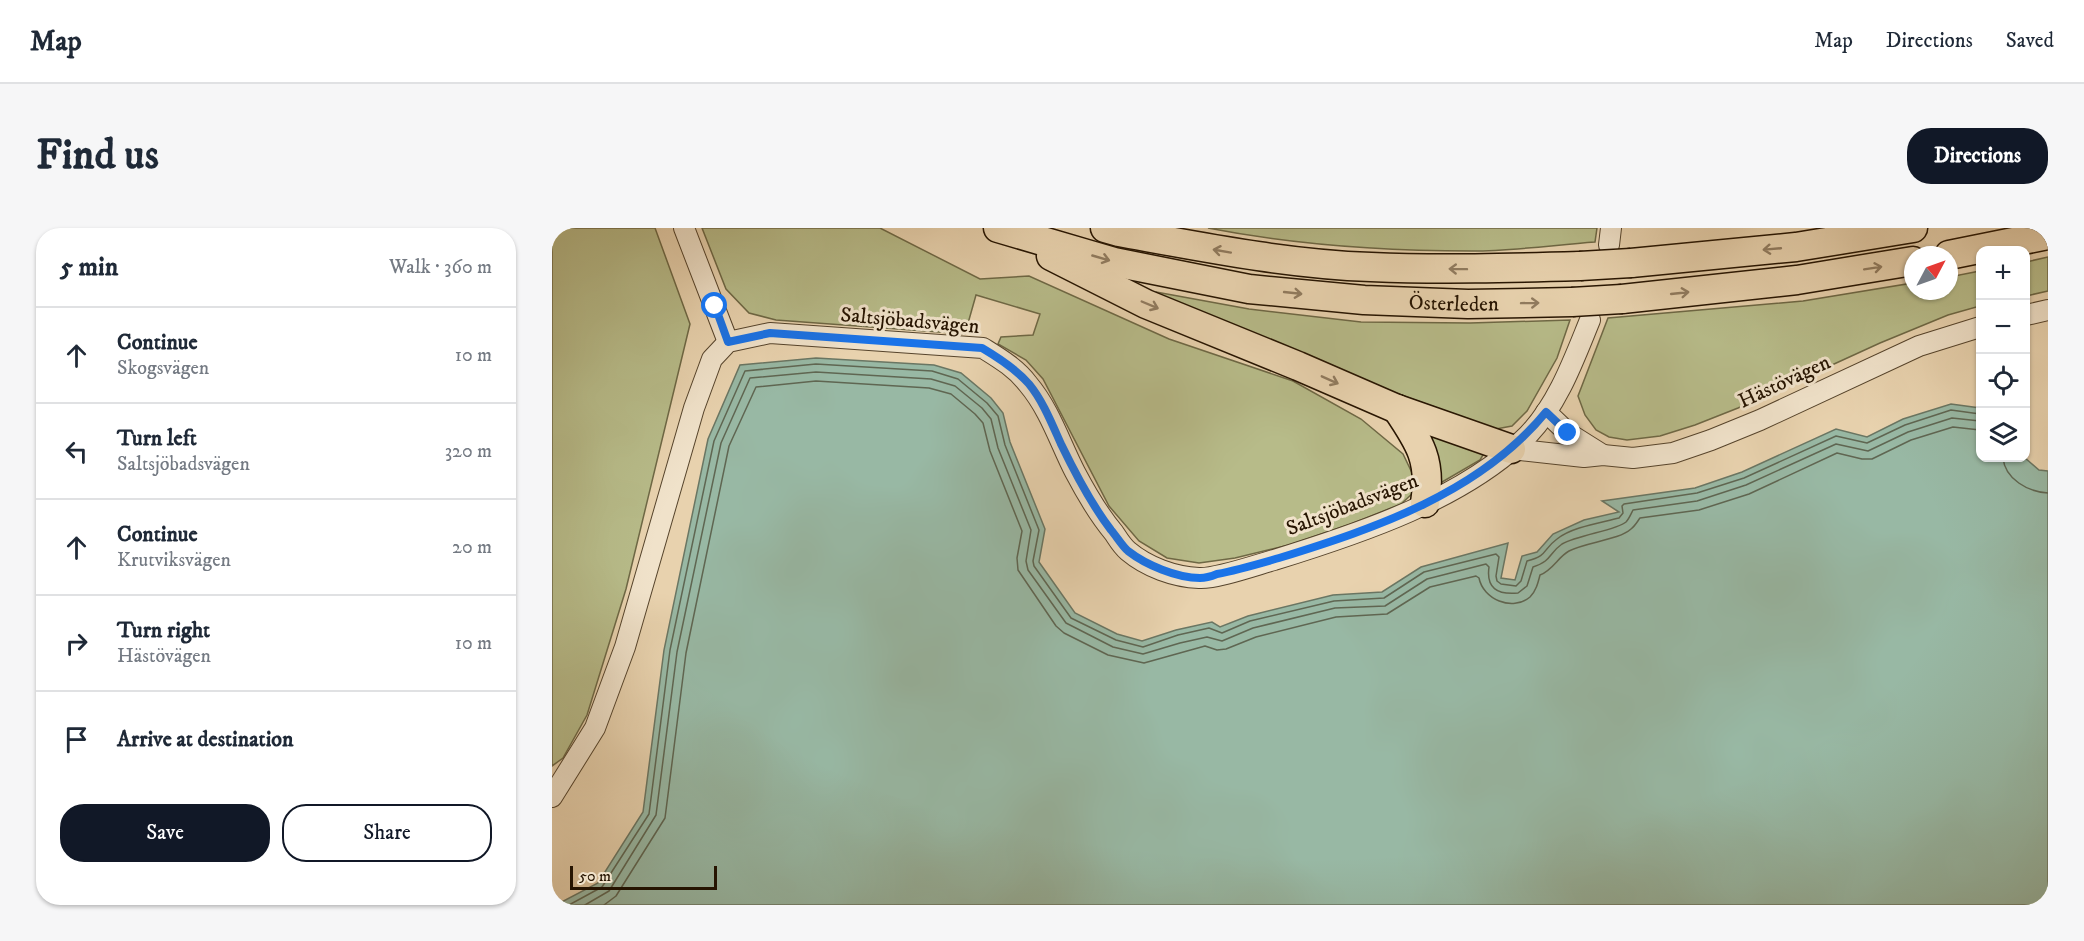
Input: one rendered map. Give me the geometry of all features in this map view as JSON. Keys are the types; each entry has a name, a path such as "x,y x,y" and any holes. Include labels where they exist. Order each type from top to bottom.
{"highway":[{"name":"Österleden","path":"1105,228 1257,257 1369,267 1471,269 1580,266 1796,247 1913,228"},
{"name":"Österleden","path":"1002,229 1114,262 1249,289 1364,300 1581,311 1622,299 1797,280 1904,262"},
{"path":"1002,229 1081,273 1146,304 1298,366 1397,410 1511,449"},
{"path":"1958,253 2048,235"},
{"path":"1397,410 1423,451 1428,484 1425,503"}],"street":[{"path":"552,797 595,728 625,647 694,408 712,359 728,342 684,228"},
{"path":"2030,314 2048,310"},
{"name":"Saltsjöbadsvägen","path":"728,342 770,333 982,348 1009,364 1029,384 1048,414 1075,472 1103,520 1127,550 1159,570 1200,578 1244,569 1369,528 1460,485 1511,449 1528,434 1546,412 1571,365 1581,311"},
{"name":"Hästövägen","path":"1511,449 1584,457 1603,455 1633,458 1673,453 1711,440 1919,346 1976,328"},
{"name":"Hästövägen","path":"1546,412 1568,433 1603,455"}],"shaded area":[{"path":"552,228 655,228 690,324 626,589 587,715 563,758 552,766"},
{"path":"702,228 880,228 980,279 1029,276 1169,339 1293,381 1361,419 1403,454 1415,479 1413,493 1401,504 1289,545 1235,558 1199,563 1167,558 1139,541 1109,506 1043,379 1026,360 998,344 1001,337 1033,335 1040,314 976,295 965,334 776,320 749,313 726,289"},
{"path":"1208,228 1597,228 1595,242 1472,251 1339,246 1273,239"},
{"path":"2048,257 2048,291 2030,295 2030,261"},
{"path":"1976,272 1976,307 1948,315 1880,343 1738,408 1695,425 1660,436 1627,440 1609,437 1596,430 1585,415 1578,396 1608,318 1803,301 1904,284 1904,300 1958,300 1958,275"},
{"path":"1156,292 1249,309 1361,322 1470,323 1570,320 1557,358 1527,411 1512,426 1496,429 1387,390 1154,296"},
{"path":"1423,430 1480,451 1483,455 1480,460 1437,485"}],"water":[{"path":"816,358 934,365 961,373 991,398 1003,413 1010,442 1045,529 1039,562 1075,613 1117,634 1142,641 1212,622 1220,627 1248,616 1333,595 1382,592 1421,567 1508,543 1501,578 1515,580 1522,556 1537,552 1553,534 1584,520 1619,512 1602,501 1695,488 1742,472 1836,429 1867,437 1903,419 1951,404 1976,407 1976,462 2030,462 2039,470 2048,471 2048,905 556,905 598,883 643,812 664,650 708,439 740,365"}],"route":[{"path":"715,306 728,342 770,333 982,348 1009,364 1029,384 1048,414 1075,472 1103,520 1127,550 1159,570 1200,578 1244,569 1311,548 1369,528 1425,503 1452,490 1511,449 1528,434 1546,412 1568,433"}]}
